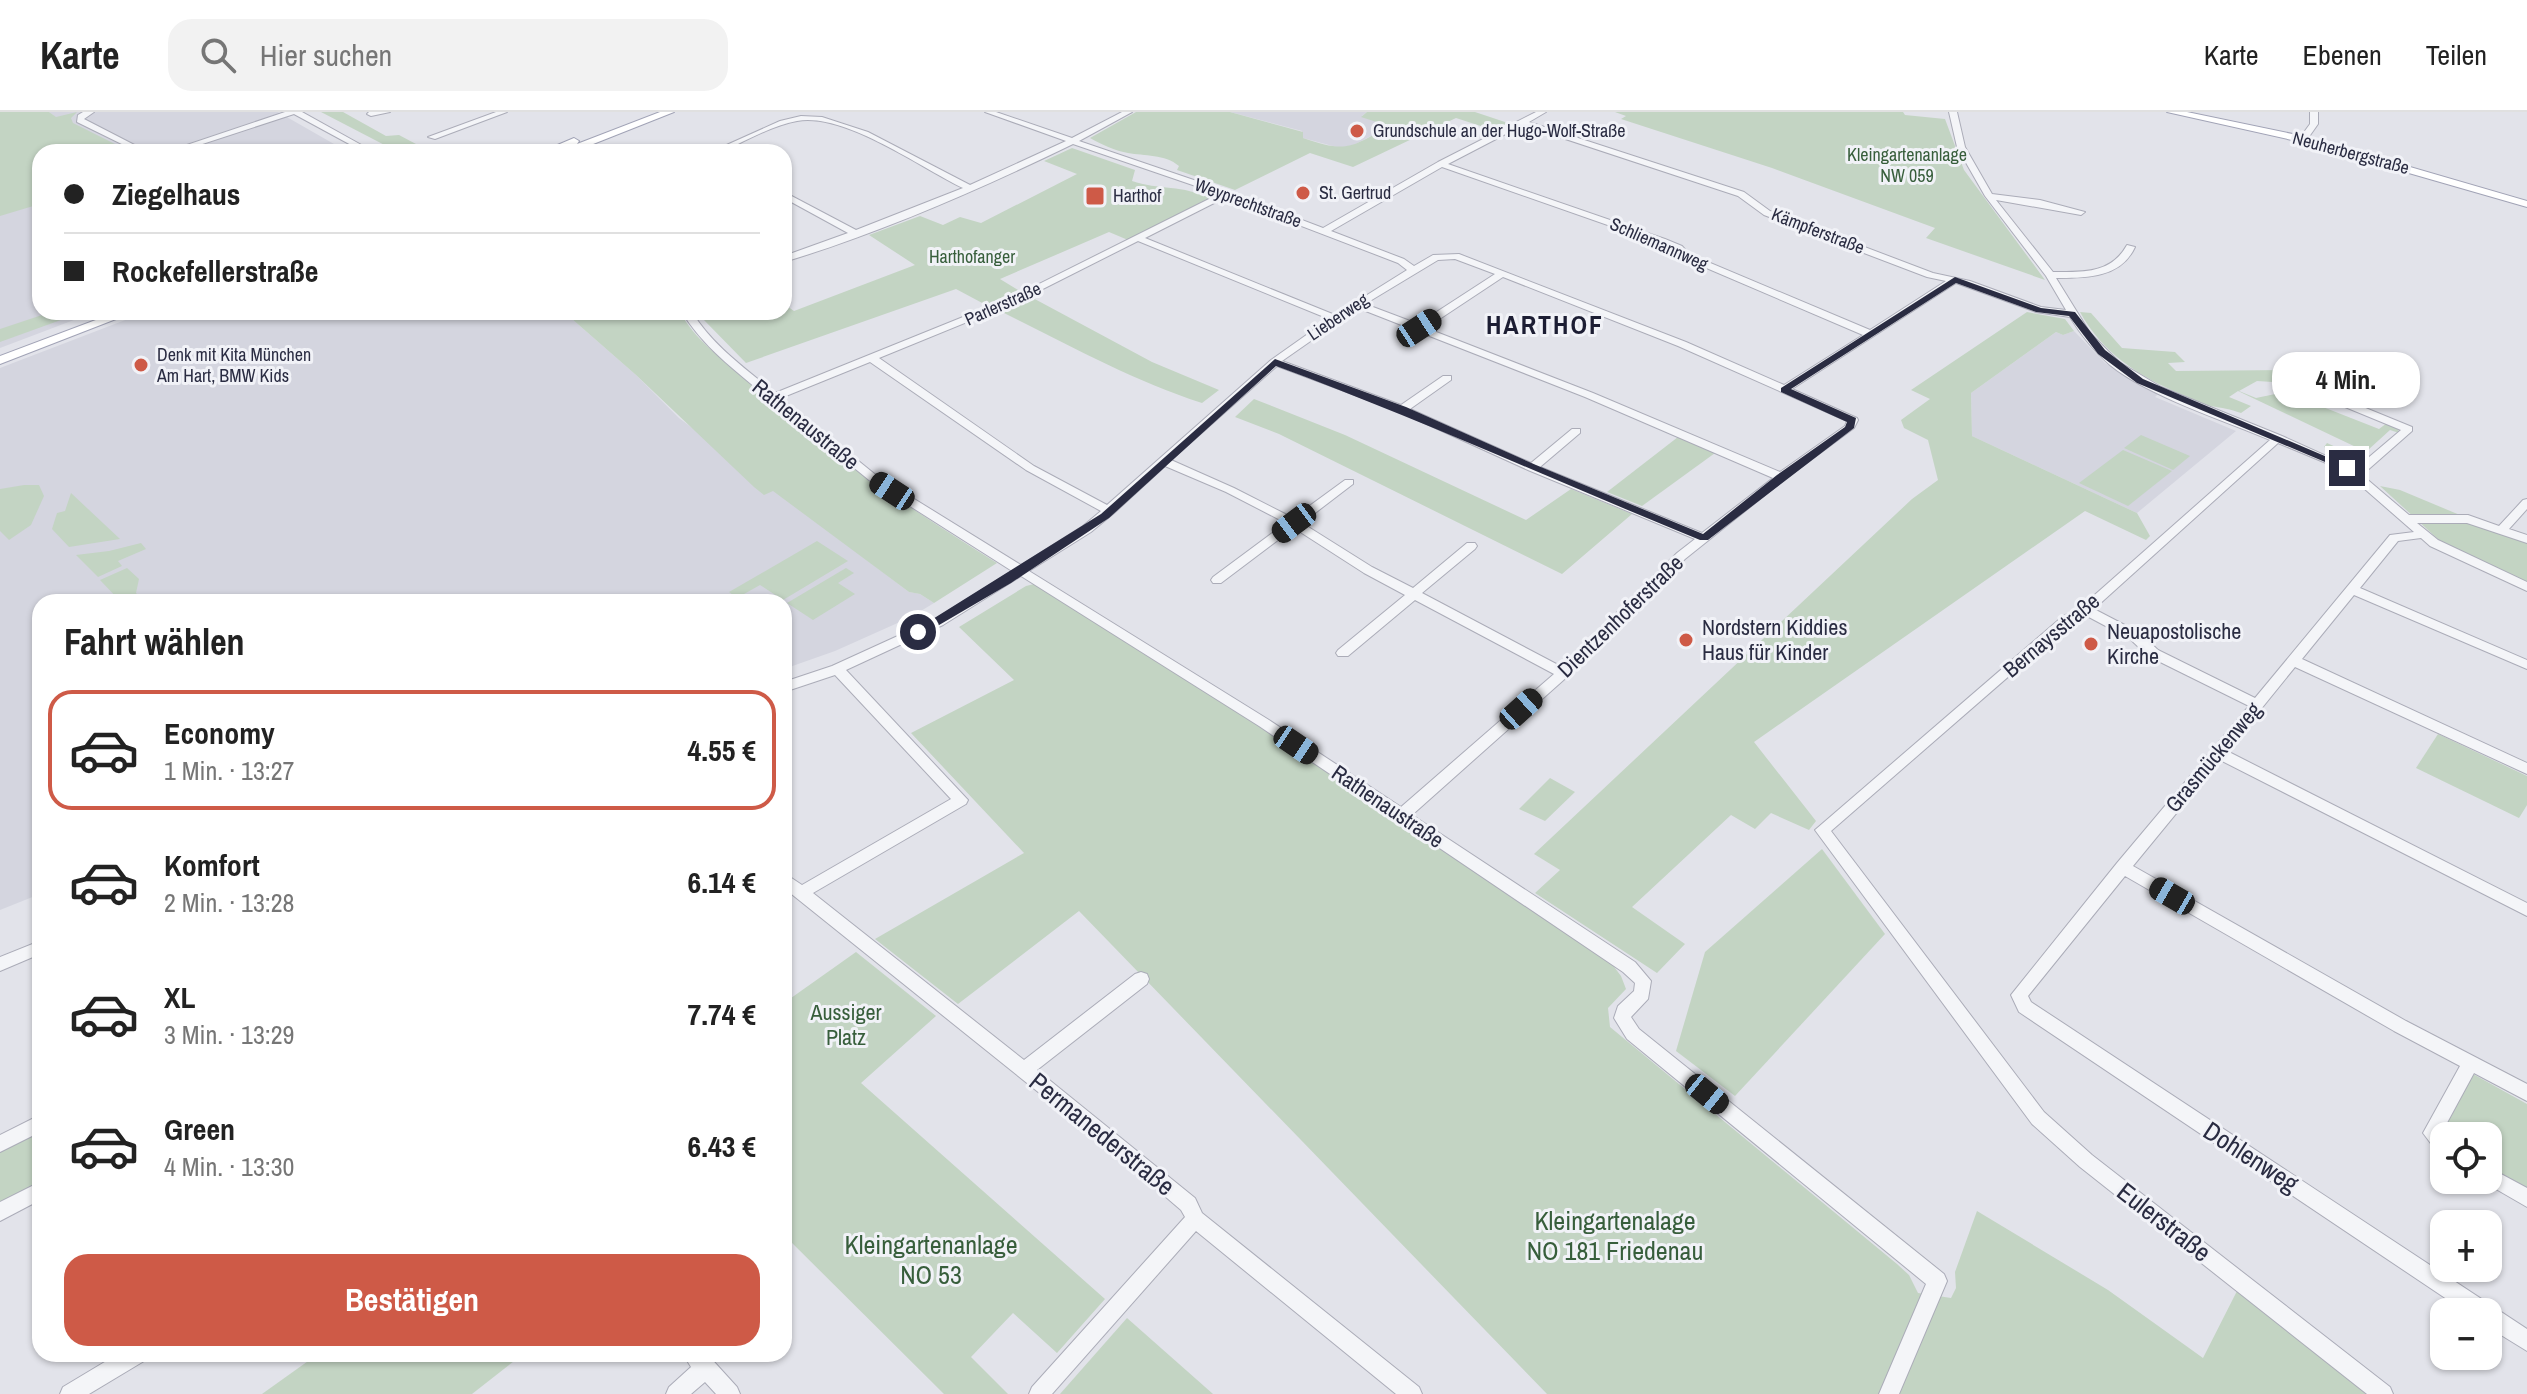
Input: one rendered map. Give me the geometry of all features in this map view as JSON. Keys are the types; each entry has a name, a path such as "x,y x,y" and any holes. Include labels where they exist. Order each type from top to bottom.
{"main road":[{"path":"567,144 651,112"},
{"path":"585,144 669,112"},
{"name":"Neuherbergstraße","path":"2172,112 2303,139 2527,204"},
{"path":"0,358 97,320"},
{"path":"0,358 106,320"}],"street":[{"path":"90,112 82,115 80,120 128,144"},
{"path":"195,144 295,112 355,144"},
{"path":"374,112 371,114 386,112"},
{"path":"471,112 486,119"},
{"path":"432,137 503,112"},
{"name":"Weyprechtstraße","path":"989,112 1226,194 1401,261 1413,270"},
{"path":"792,256 970,188 1074,141 1128,112"},
{"path":"1325,231 1441,164 1542,112"},
{"path":"1953,112 1961,147 1989,196 2050,275 2072,314 2102,352 2140,381 2357,474 2422,534 2449,553 2527,587"},
{"path":"2303,139 2314,124 2314,112"},
{"path":"736,144 804,118 873,137 939,175 970,188"},
{"name":"Kämpferstraße","path":"1522,122 1741,194 1767,213 1930,275 1955,280 2039,310 2072,314"},
{"name":"Schliemannweg","path":"1441,164 1662,241 1679,248 1686,256 1872,335"},
{"name":"Parlerstraße","path":"772,398 1018,298 1226,194"},
{"path":"1989,196 2081,212"},
{"path":"792,199 854,233"},
{"path":"1140,239 1335,318"},
{"path":"2050,275 2107,269 2121,261 2130,247"},
{"name":"Lieberweg","path":"792,684 837,669 939,622 1020,572 1110,511 1275,362 1335,318 1413,270 1446,254 1503,273"},
{"path":"1419,328 1503,273"},
{"name":"Dientzenhoferstraße","path":"1402,815 1563,673 1658,578 1781,477 1849,428 1853,420 1643,328 1503,273"},
{"path":"1784,390 1955,280"},
{"path":"1357,304 1589,395 1781,477"},
{"name":"Rathenaustraße","path":"693,320 706,339 772,398 873,478 1214,691 1629,967 1643,981 1642,994 1624,1011 1622,1018 1633,1034 1937,1281 1889,1394"},
{"path":"873,359 1030,468 1110,511"},
{"path":"1275,362 1402,409 1532,468 1704,538"},
{"path":"1402,409 1447,378"},
{"path":"2298,384 2408,429 2357,474"},
{"path":"1532,468 1576,431"},
{"name":"Bernaysstraße","path":"1822,830 2066,620 2085,610 2278,438"},
{"path":"1163,461 1294,523 1349,559 1563,673"},
{"path":"1217,580 1349,482"},
{"path":"2503,529 2527,502"},
{"path":"2406,519 2468,519 2527,539"},
{"name":"Grasmückenweg","path":"2020,1000 2021,990 2394,538 2422,534"},
{"path":"1343,653 1471,546"},
{"path":"2352,589 2527,665"},
{"path":"2085,610 2135,636 2153,653 2257,704"},
{"path":"2292,660 2527,769"},
{"path":"801,893 961,800 837,669"},
{"path":"2217,752 2527,910"},
{"name":"Eulerstraße","path":"1822,830 2051,1132 2383,1394"},
{"path":"2122,867 2470,1064 2527,1093"},
{"name":"Permanederstraße","path":"792,886 1188,1204 1195,1219 1412,1394"},
{"path":"0,964 32,950"},
{"path":"1024,1070 1141,979"},
{"name":"Dohlenweg","path":"2020,1000 2034,1013 2462,1298"},
{"path":"2438,1122 2470,1064"},
{"path":"0,1144 32,1127"},
{"path":"2502,1183 2527,1198"},
{"path":"0,1212 32,1195"},
{"path":"1039,1394 1195,1219"},
{"name":"Dohlenweg","path":"2502,1325 2527,1341"},
{"path":"70,1394 124,1362"},
{"path":"676,1394 698,1362"},
{"path":"700,1362 730,1394"}],"shaded area":[{"path":"49,112 278,112 334,144 106,144 60,121"},
{"path":"1230,112 1367,112 1362,116 1390,126 1348,148 1340,148 1303,138 1302,131"},
{"path":"32,198 32,320 74,320 0,348 0,208"},
{"path":"125,320 573,320 679,418 909,592 920,594 934,603 911,617 835,651 792,666 792,594 32,594 32,897 0,910 0,368"},
{"path":"2074,331 2105,363 2158,394 2155,397 2236,431 2137,513 1972,436 1971,393 2056,332 2063,335"}],"green space":[{"path":"0,112 49,112 56,117 77,112 71,118 73,123 115,144 32,144 32,206 0,216"},
{"path":"321,112 343,112 386,136 399,135 416,144 383,144"},
{"path":"1136,112 1230,112 1303,132 1303,138 1339,147 1356,143 1389,126 1361,117 1367,112 1475,112 1508,123 1493,130 1456,118 1353,167 1310,153 1235,190 1177,170 1179,166 1167,159 1123,152 1090,138"},
{"name":"Kleingartenanlage NW 059","path":"1615,112 1903,112 1905,115 1945,119 1964,170 2045,280 1926,238 1935,228 1772,168 1621,119 1626,116"},
{"name":"Harthofanger","path":"1072,148 1135,170 1132,181 1190,191 1209,198 1128,240 1109,232 1000,279 1018,290 986,305 956,289 746,363 704,320 792,320 792,310 915,265 869,235 920,216 943,225 960,217 981,223 1077,174 1044,161"},
{"path":"1031,297 1152,362 1219,390 1202,403 1176,394 1100,361 1000,311"},
{"path":"2027,312 2065,319 2074,331 2063,335 2056,332 1971,393 1972,436 2137,513 2150,536 2146,540 2085,511 1754,742 1816,821 1809,830 1771,813 1755,829 1731,815 1632,907 1685,944 1657,973 1535,893 1560,870 1534,854 1912,499 1938,480 1928,440 1904,428 1901,420 1930,399 1911,390"},
{"path":"2080,312 2091,313 2122,348 2175,352 2185,362 2168,363 2176,371 2289,370 2294,374 2278,378 2289,383 2257,381 2239,391 2256,398 2285,392 2379,429 2387,423 2398,429 2399,433 2390,430 2357,460 2363,464 2355,467 2352,465 2354,462 2328,454 2329,449 2324,447 2327,443 2351,454 2358,448 2238,391 2229,397 2251,406 2241,413 2204,404 2151,380 2123,362 2099,340"},
{"path":"32,318 61,320 0,342 0,329"},
{"path":"573,320 685,320 707,345 767,399 830,450 895,497 997,563 934,603 920,594 909,592 773,491 764,495"},
{"path":"1254,399 1345,435 1526,520 1571,489 1632,514 1562,574 1279,434 1235,417"},
{"path":"2141,435 2190,456 2173,470 2124,448"},
{"path":"1678,437 1715,453 1642,506 1607,492"},
{"path":"2123,450 2172,471 2128,506 2079,483"},
{"path":"39,485 44,496 31,525 9,540 0,531 0,489"},
{"path":"2380,486 2400,490 2527,543 2527,583 2440,541"},
{"path":"71,493 120,539 69,547 52,529 57,513 65,511"},
{"path":"817,541 848,561 792,595 774,594 760,585 744,594 729,592"},
{"path":"141,543 146,549 118,561 122,566 98,577 76,555 109,551"},
{"path":"127,568 139,579 137,594 113,594 100,580"},
{"path":"846,568 854,573 838,583 855,594 813,620 792,606 792,600"},
{"name":"Kleingartenalage NO 181 Friedenau","path":"1034,584 1212,694 1350,786 1346,790 1365,803 1367,801 1401,821 1612,964 1626,989 1608,1008 1610,1027 1897,1264 1909,1275 1918,1293 1951,1298 1956,1288 1955,1272 1977,1211 2108,1290 2203,1358 2237,1291 2368,1394 1547,1394 1079,911 958,1004 875,939 1024,853 911,733 1014,680 959,627"},
{"path":"2438,734 2527,776 2527,805 2519,818 2416,768"},
{"path":"1550,778 1575,792 1545,821 1519,809"},
{"path":"1822,849 1885,934 1735,1096 1676,1051 1705,952"},
{"name":"Kleingartenanlage NO 53","path":"856,952 936,1016 861,1083 1105,1299 1057,1353 1013,1313 971,1357 1008,1394 944,1394 792,1243 792,997"},
{"path":"2473,1074 2527,1104 2527,1190 2502,1175 2502,1122 2447,1122"},
{"path":"32,1135 32,1187 0,1205 0,1152"},
{"path":"1127,1318 1213,1394 1060,1394"},
{"path":"307,1362 513,1362 472,1394 262,1394"}],"place":[{"name":"Grundschule an der Hugo-Wolf-Straße","path":"1357,131"},
{"name":"St. Gertrud","path":"1303,193"},
{"name":"Harthof","path":"1095,196"},
{"name":"Denk mit Kita München Am Hart, BMW Kids","path":"141,365"},
{"name":"Nordstern Kiddies Haus für Kinder","path":"1686,640"},
{"name":"Neuapostolische Kirche","path":"2091,644"}],"district":[{"name":"HARTHOF","path":"1545,325"}],"route":[{"path":"918,632 1007,580 1105,516 1275,362 1402,409 1532,468 1704,538 1849,428 1853,420 1784,390 1955,280 2039,310 2072,314 2102,352 2140,381 2347,468"}],"park label":[{"name":"Aussiger Platz","path":"846,1024"}]}
